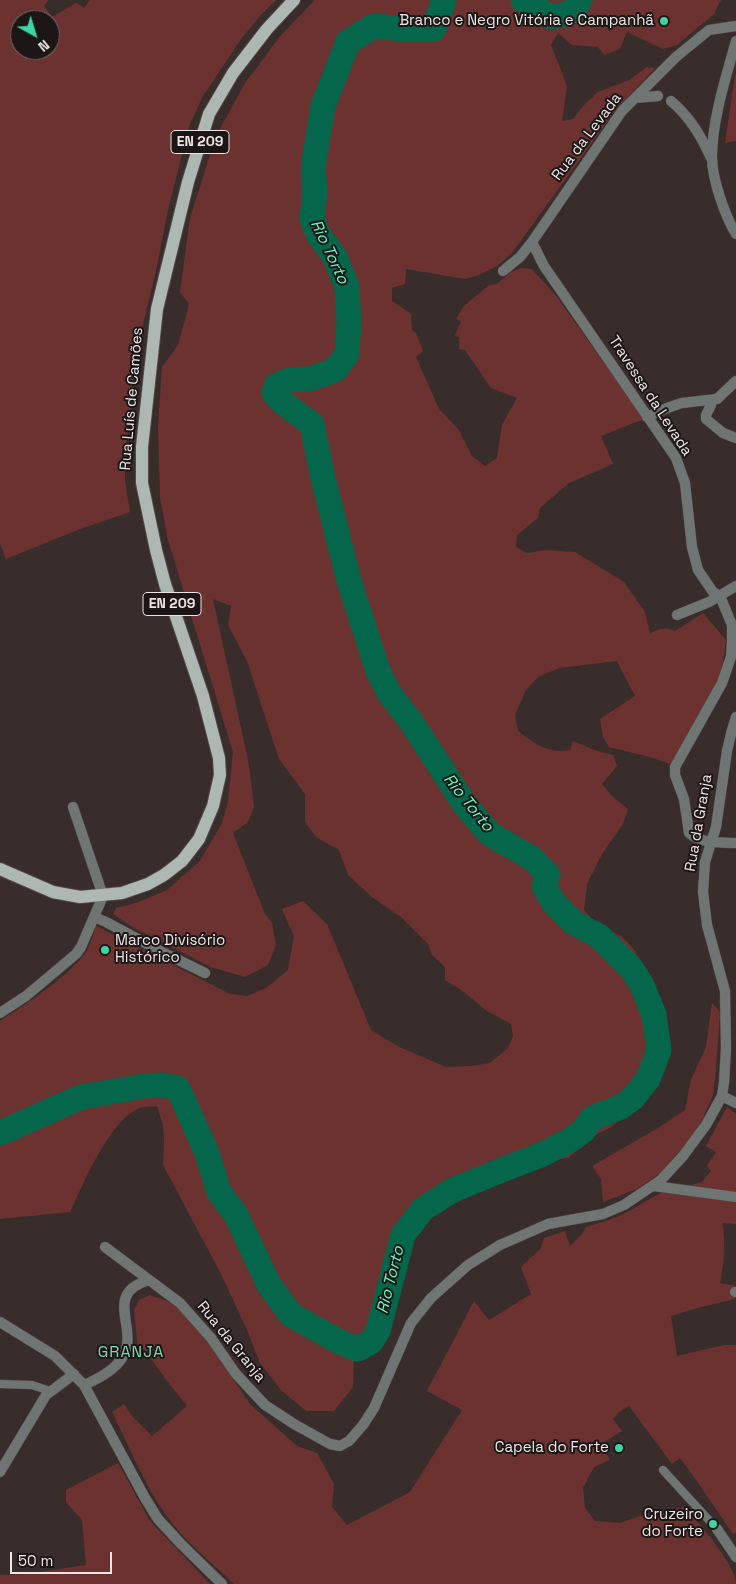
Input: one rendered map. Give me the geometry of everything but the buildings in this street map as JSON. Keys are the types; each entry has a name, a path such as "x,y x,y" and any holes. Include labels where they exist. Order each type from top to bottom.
{"main road":[{"name":"Rua Luís de Camões","path":"0,869 53,892 80,897 122,894 148,884 164,875 182,861 199,839 213,806 220,775 219,758 203,696 165,584 156,550 142,483 142,447 156,309 188,182 209,114 233,73 266,29 294,0"}],"street":[{"name":"Rua da Levada","path":"503,271 532,242 622,111 676,57 709,30 736,26"},
{"path":"712,159 713,139 736,41"},
{"path":"635,98 658,96"},
{"path":"671,100 687,116 705,144 712,159 727,218 736,234"},
{"name":"Travessa da Levada","path":"532,242 544,266 676,458 685,483 692,547 698,570 713,592 720,596 732,625 731,657 722,683 675,767 675,776 684,800 689,833 695,838 711,842"},
{"path":"647,416 682,404 717,399 736,382"},
{"path":"710,401 711,405 706,419 723,433 736,438"},
{"path":"677,615 720,596 736,586"},
{"name":"Rua da Granja","path":"105,1247 180,1303 211,1338 236,1374 265,1405 330,1444 340,1446 349,1441 374,1408 410,1323 431,1298 468,1265 500,1245 524,1234 548,1224 603,1214 654,1186 683,1156 706,1125 722,1096 726,1049 725,991 707,925 703,892 705,862 716,828 727,751 736,717"},
{"path":"0,1013 26,996 76,954 81,947 103,896 73,807"},
{"path":"711,842 736,843"},
{"path":"94,917 205,973"},
{"path":"722,1096 736,1103"},
{"path":"654,1186 736,1197"},
{"path":"84,1385 105,1374 122,1360 127,1350 128,1338 124,1308 128,1293 137,1284 149,1280"},
{"path":"0,1322 55,1356 84,1385 158,1519 222,1584"},
{"path":"0,1472 46,1395 74,1374"},
{"path":"0,1384 32,1385 50,1391"},
{"path":"663,1470 717,1529 736,1557"}],"shaded area":[{"path":"0,0 48,0 44,6 47,10 10,10 10,60 60,60 60,12 76,3 84,8 90,0 276,0 241,39 203,96 190,124 169,205 156,271 138,345 125,455 125,481 130,512 80,529 6,559 0,544"},
{"path":"315,0 721,0 714,14 677,45 663,49 627,32 620,49 604,55 598,47 572,45 558,33 551,45 567,87 562,121 573,119 598,92 629,80 647,67 655,68 617,108 512,253 497,266 479,275 465,279 406,269 405,284 392,288 392,301 411,314 412,330 416,333 423,351 416,357 439,409 458,429 472,456 485,466 497,458 502,425 517,398 491,388 465,350 459,349 459,337 455,336 461,321 456,319 464,306 489,285 497,284 510,273 520,268 532,269 557,297 644,419 601,436 613,464 569,483 540,508 538,518 517,535 516,547 527,553 546,550 575,552 624,582 645,612 650,633 665,628 675,631 703,613 726,640 722,669 714,689 673,765 609,747 603,737 600,719 635,696 617,661 559,668 538,677 526,690 515,715 518,731 536,744 555,751 570,750 573,741 597,751 613,755 617,766 602,784 612,796 628,809 623,824 602,854 587,884 584,910 596,924 621,936 633,948 658,993 667,1025 665,1056 661,1072 649,1096 611,1127 594,1136 568,1158 546,1161 525,1168 432,1215 416,1227 404,1248 392,1306 379,1343 354,1358 353,1387 334,1411 306,1411 281,1390 260,1363 221,1274 163,1165 163,1125 157,1106 137,1109 116,1127 98,1155 70,1212 0,1219 0,1021 66,974 88,949 96,926 230,994 247,996 266,988 288,970 294,936 282,909 303,901 327,924 371,1030 397,1046 446,1067 490,1063 508,1048 513,1036 511,1024 487,1011 464,992 445,980 445,967 432,955 428,944 402,918 372,897 348,875 339,850 316,837 305,822 305,794 279,759 247,661 228,625 231,606 213,599 249,765 254,807 248,822 233,833 265,914 272,923 276,945 268,965 245,977 211,967 134,928 113,914 116,908 136,903 167,890 200,861 222,823 228,802 233,752 168,540 160,497 158,427 162,367 178,345 189,304 180,292 190,218 216,136 245,83 281,35"},
{"path":"735,75 736,141 725,143"},
{"path":"712,1003 720,1012 716,1070 713,1095 703,1118 693,1135 662,1172 637,1189 603,1202 601,1179 592,1166 685,1110 691,1080 706,1047"},
{"path":"727,1107 736,1114 736,1191 708,1191 684,1187 702,1182 711,1171 707,1166 716,1152 706,1146"},
{"path":"661,1193 680,1193 736,1201 736,1224 722,1223 724,1253 720,1283 736,1286 735,1299 671,1316 677,1356 724,1345 736,1345 736,1532 733,1534 680,1458 672,1464 629,1406 619,1412 613,1419 622,1431 601,1444 610,1460 594,1467 583,1488 585,1508 595,1521 620,1523 641,1516 685,1507 723,1555 730,1566 736,1584 234,1584 173,1525 144,1478 112,1412 124,1404 131,1415 152,1436 187,1406 144,1349 138,1351 134,1310 139,1300 150,1295 167,1301 177,1307 205,1338 250,1404 297,1446 317,1453 334,1484 332,1507 347,1525 410,1492 462,1410 427,1391 474,1301 489,1320 531,1294 521,1267 541,1248 544,1238 565,1231 570,1246 586,1227 628,1212"},
{"path":"118,1463 150,1521 210,1584 0,1584 0,1575 26,1574 86,1565 82,1520 66,1502 66,1490"}],"waterway":[{"name":"Rio Torto","path":"0,1133 81,1097 144,1086 163,1085 178,1088 207,1153 219,1192 236,1215 269,1285 291,1315 340,1342 358,1349 371,1342 378,1331 403,1235 423,1209 453,1190 543,1154 572,1139 584,1130 592,1118 621,1107 633,1098 648,1079 659,1050 654,1015 642,985 631,968 599,936 574,923 554,903 544,886 548,875 533,859 490,834 465,805 412,723 389,693 378,671 349,581 323,478 312,424 283,403 274,393 277,385 289,380 309,379 335,370 347,354 349,322 347,287 335,257 318,234 312,218 315,191 313,168 323,106 348,42 374,26 434,29 444,0"},
{"name":"Rio Torto","path":"523,0 551,17 563,15 574,10 580,0"}],"place":[{"name":"Branco e Negro Vitória e Campanhã","path":"664,21"},
{"name":"Marco Divisório Histórico","path":"105,950"},
{"name":"Capela do Forte","path":"619,1448"},
{"name":"Cruzeiro do Forte","path":"713,1524"}],"district":[{"name":"GRANJA","path":"131,1353"}]}
